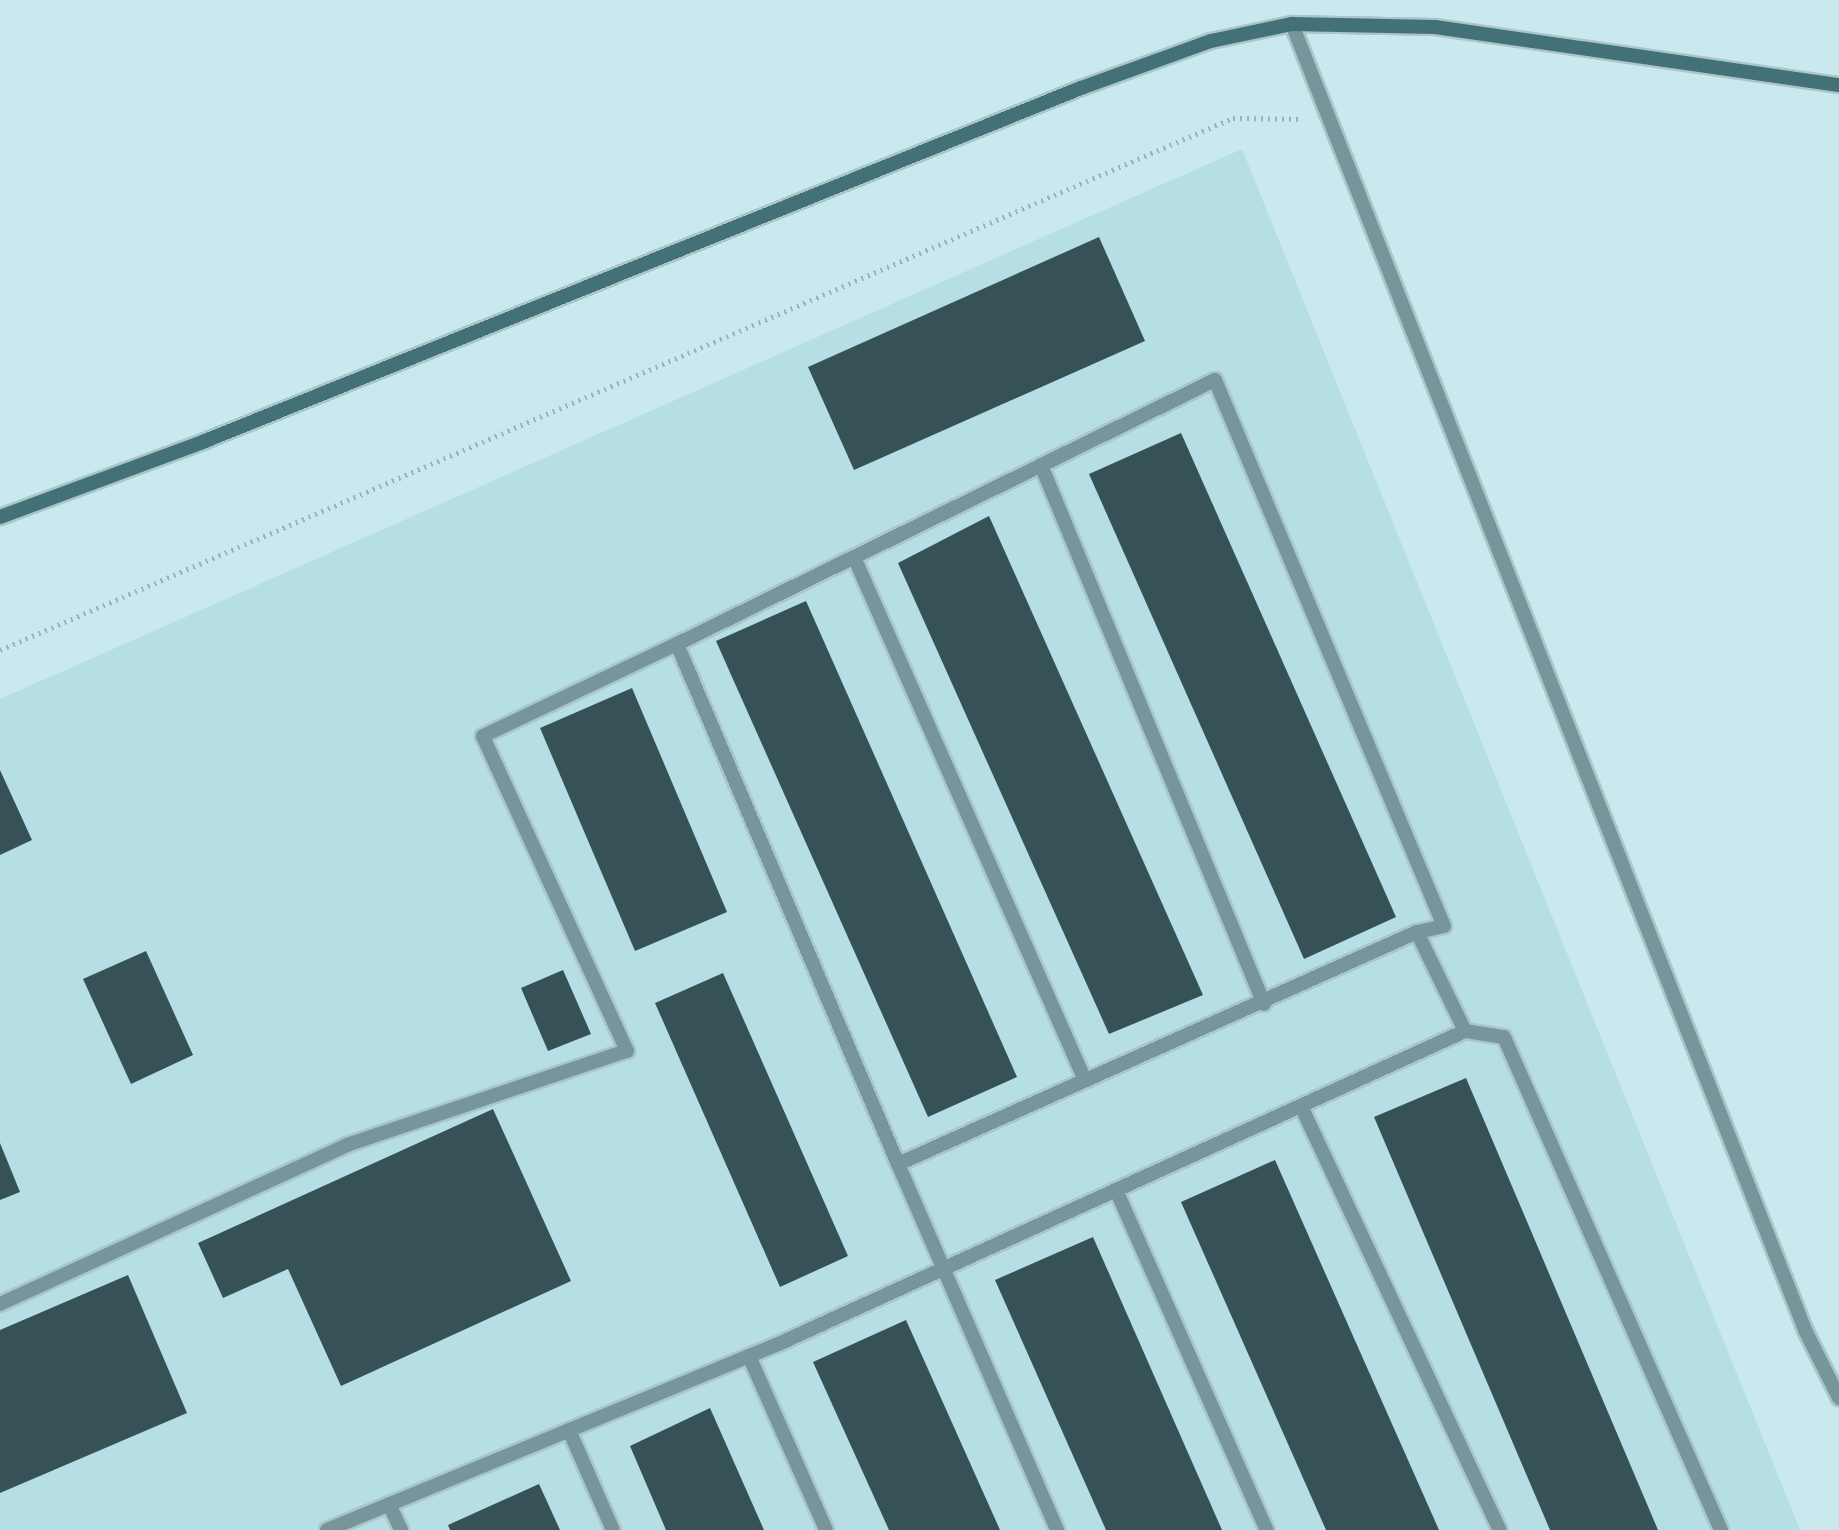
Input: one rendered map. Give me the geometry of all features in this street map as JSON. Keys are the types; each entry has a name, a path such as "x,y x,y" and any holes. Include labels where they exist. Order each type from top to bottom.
{"street":[{"path":"1292,24 1806,1332 1839,1398"},
{"path":"0,517 205,441 1081,88 1211,41 1292,24 1435,27 1839,85"},
{"path":"0,1304 347,1145 627,1051 483,736 677,644 1215,380 1444,926 1417,932 1264,1004 1084,1077 898,1164"},
{"path":"1041,466 1264,1004"},
{"path":"854,557 1084,1077"},
{"path":"677,644 1057,1530"},
{"path":"1417,932 1465,1031"},
{"path":"327,1530 749,1356 1465,1031 1504,1037 1721,1530"},
{"path":"1301,1106 1500,1530"},
{"path":"1116,1190 1267,1530"},
{"path":"749,1356 826,1530"},
{"path":"569,1430 613,1530"},
{"path":"389,1504 401,1530"}],"path":[{"path":"0,650 1233,118 1329,120"}],"shaded area":[{"path":"1242,149 1800,1530 0,1530 0,699"}],"building":[{"path":"1099,237 1145,341 854,470 808,367"},
{"path":"1181,433 1396,917 1304,959 1089,474"},
{"path":"989,516 1203,995 1109,1034 898,563"},
{"path":"806,601 1017,1077 928,1117 716,641"},
{"path":"632,688 727,912 635,951 540,728"},
{"path":"0,770 32,840 0,855"},
{"path":"146,951 193,1055 131,1084 83,979"},
{"path":"563,970 591,1034 548,1051 521,988"},
{"path":"723,973 848,1256 780,1287 655,1003"},
{"path":"1466,1078 1658,1530 1550,1530 1374,1117"},
{"path":"493,1109 571,1281 341,1386 288,1269 223,1298 198,1243"},
{"path":"0,1143 20,1192 0,1200"},
{"path":"1275,1160 1439,1530 1326,1530 1181,1202"},
{"path":"1093,1237 1222,1530 1106,1530 995,1280"},
{"path":"128,1275 187,1413 0,1493 0,1330"},
{"path":"906,1320 1000,1530 889,1530 813,1362"},
{"path":"710,1408 764,1530 666,1530 630,1446"},
{"path":"539,1484 560,1530 450,1530 448,1525"}]}
